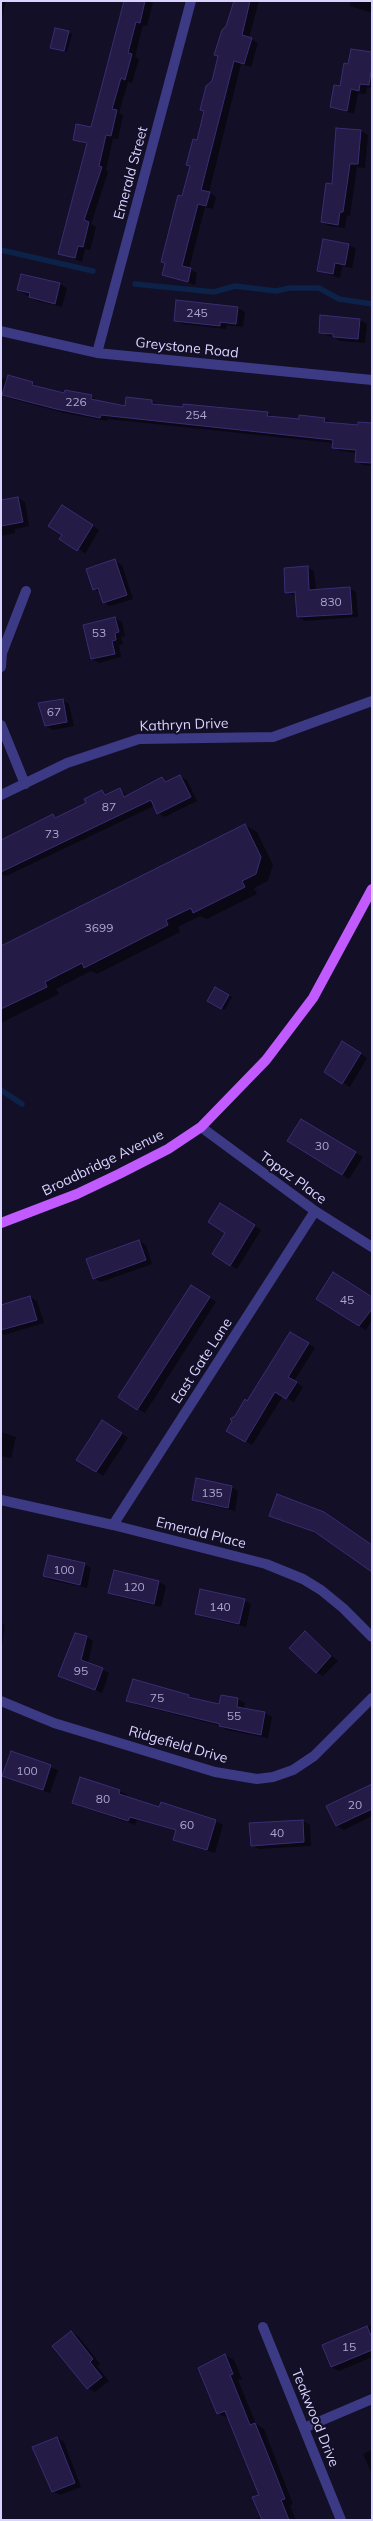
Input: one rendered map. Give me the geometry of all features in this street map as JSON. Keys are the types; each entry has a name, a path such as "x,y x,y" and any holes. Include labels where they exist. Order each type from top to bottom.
{"main road":[{"name":"Broadbridge Avenue","path":"3,1222 77,1194 119,1174 168,1149 200,1127 266,1060 308,1004 340,951 372,890"}],"street":[{"name":"Emerald Street","path":"97,353 191,1"},
{"name":"Greystone Road","path":"1,331 97,353 372,380"},
{"path":"1,667 2,653 26,591"},
{"name":"Kathryn Drive","path":"1,795 67,763 139,739 273,736 372,701"},
{"path":"1,726 25,784"},
{"name":"Topaz Place","path":"200,1127 315,1211 372,1246"},
{"name":"East Gate Lane","path":"113,1525 315,1211"},
{"name":"Emerald Place","path":"1,1500 113,1525 266,1564 304,1579 343,1608 372,1637"},
{"name":"Ridgefield Drive","path":"1,1701 54,1723 208,1770 257,1778 272,1778 293,1770 314,1756 372,1698"},
{"name":"Teakwood Drive","path":"262,2327 341,2520"},
{"path":"304,2428 372,2399"}],"building":[{"path":"124,1 145,1 140,23 136,22 128,53 132,54 125,80 121,78 112,109 117,110 111,136 106,135 99,166 102,167 84,220 89,222 83,247 78,246 75,258 58,254 87,143 73,140 76,124 91,127"},
{"path":"234,1 250,1 242,35 252,38 244,64 234,61 201,190 210,192 206,206 198,204 182,266 191,268 188,282 162,275 165,263 161,262 178,195 182,196 190,166 186,165 193,139 197,140 204,111 200,110 206,86 212,81 218,56 214,55"},
{"path":"55,28 69,31 64,51 50,48"},
{"path":"351,49 372,52 372,66 369,85 360,84 359,91 351,89 347,111 330,107 334,85 340,86 344,63 348,64"},
{"path":"336,128 361,130 358,164 350,164 343,212 340,212 338,225 321,222 326,183 332,184"},
{"path":"323,239 349,244 345,265 335,263 333,274 317,271"},
{"path":"21,274 60,283 55,304 29,297 30,293 17,290"},
{"path":"176,300 238,307 236,324 220,322 220,326 174,321"},
{"path":"320,315 360,319 358,339 333,337 333,334 319,333"},
{"path":"8,375 33,382 32,385 64,393 65,390 92,395 91,399 125,406 126,397 152,400 152,404 183,407 183,404 268,412 267,416 299,419 299,415 325,418 324,422 358,425 358,422 372,423 372,463 355,462 356,450 332,448 333,440 101,415 100,418 56,409 2,395"},
{"path":"18,497 23,522 1,526 1,500"},
{"path":"62,505 93,525 77,551 59,539 62,535 48,526"},
{"path":"115,559 127,595 103,603 98,588 93,590 86,569"},
{"path":"308,566 309,590 350,587 352,614 297,617 295,592 285,593 284,568"},
{"path":"115,617 119,632 115,633 116,640 112,641 115,654 91,659 83,625"},
{"path":"63,699 67,722 45,726 38,703"},
{"path":"180,775 191,797 157,814 151,800 1,872 1,840 53,814 55,818 86,803 84,799 102,790 105,795 120,788 124,797 162,777 165,782"},
{"path":"245,824 261,857 256,874 242,881 245,887 193,913 191,908 166,920 168,925 84,968 82,963 45,982 47,987 1,1009 1,946"},
{"path":"215,987 229,995 221,1009 207,1001"},
{"path":"342,1041 361,1053 342,1084 324,1072"},
{"path":"301,1119 356,1152 342,1175 287,1141"},
{"path":"220,1203 255,1225 230,1266 212,1254 225,1233 208,1222"},
{"path":"139,1240 146,1260 93,1279 86,1259"},
{"path":"333,1272 372,1297 372,1309 359,1326 316,1299"},
{"path":"191,1285 210,1297 137,1410 118,1397"},
{"path":"30,1296 37,1320 1,1330 1,1305"},
{"path":"290,1332 309,1343 288,1377 297,1382 286,1399 275,1392 245,1442 226,1431 232,1421 230,1419 235,1416 245,1399 247,1401"},
{"path":"102,1420 122,1433 96,1472 76,1460"},
{"path":"196,1478 232,1486 228,1508 192,1500"},
{"path":"277,1494 324,1512 372,1545 372,1572 315,1532 269,1516"},
{"path":"48,1555 85,1563 80,1585 43,1576"},
{"path":"114,1570 159,1581 154,1604 108,1593"},
{"path":"200,1589 245,1599 239,1624 195,1614"},
{"path":"305,1631 331,1656 316,1673 289,1648"},
{"path":"75,1633 87,1636 81,1660 103,1668 95,1690 58,1676"},
{"path":"133,1679 189,1695 188,1697 219,1704 221,1695 238,1698 237,1707 265,1712 261,1735 219,1726 220,1724 126,1701"},
{"path":"11,1751 51,1765 43,1790 2,1776"},
{"path":"80,1777 120,1790 119,1794 159,1807 161,1802 216,1820 207,1850 173,1840 176,1830 130,1817 128,1821 72,1803"},
{"path":"372,1784 372,1809 336,1826 326,1806"},
{"path":"303,1820 304,1842 251,1846 249,1823"},
{"path":"367,2326 372,2338 372,2350 331,2367 322,2345"},
{"path":"71,2331 93,2359 90,2362 102,2377 87,2389 52,2346"},
{"path":"225,2354 233,2374 230,2375 250,2425 255,2423 275,2473 285,2499 281,2500 289,2520 262,2520 252,2497 259,2495 225,2411 217,2414 198,2368"},
{"path":"57,2437 75,2483 52,2492 32,2447"}],"waterway":[{"path":"1,250 93,271"},
{"path":"135,284 214,292 235,286 276,291 290,288 319,288 339,299 372,304"},
{"path":"1,1090 22,1104"}]}
